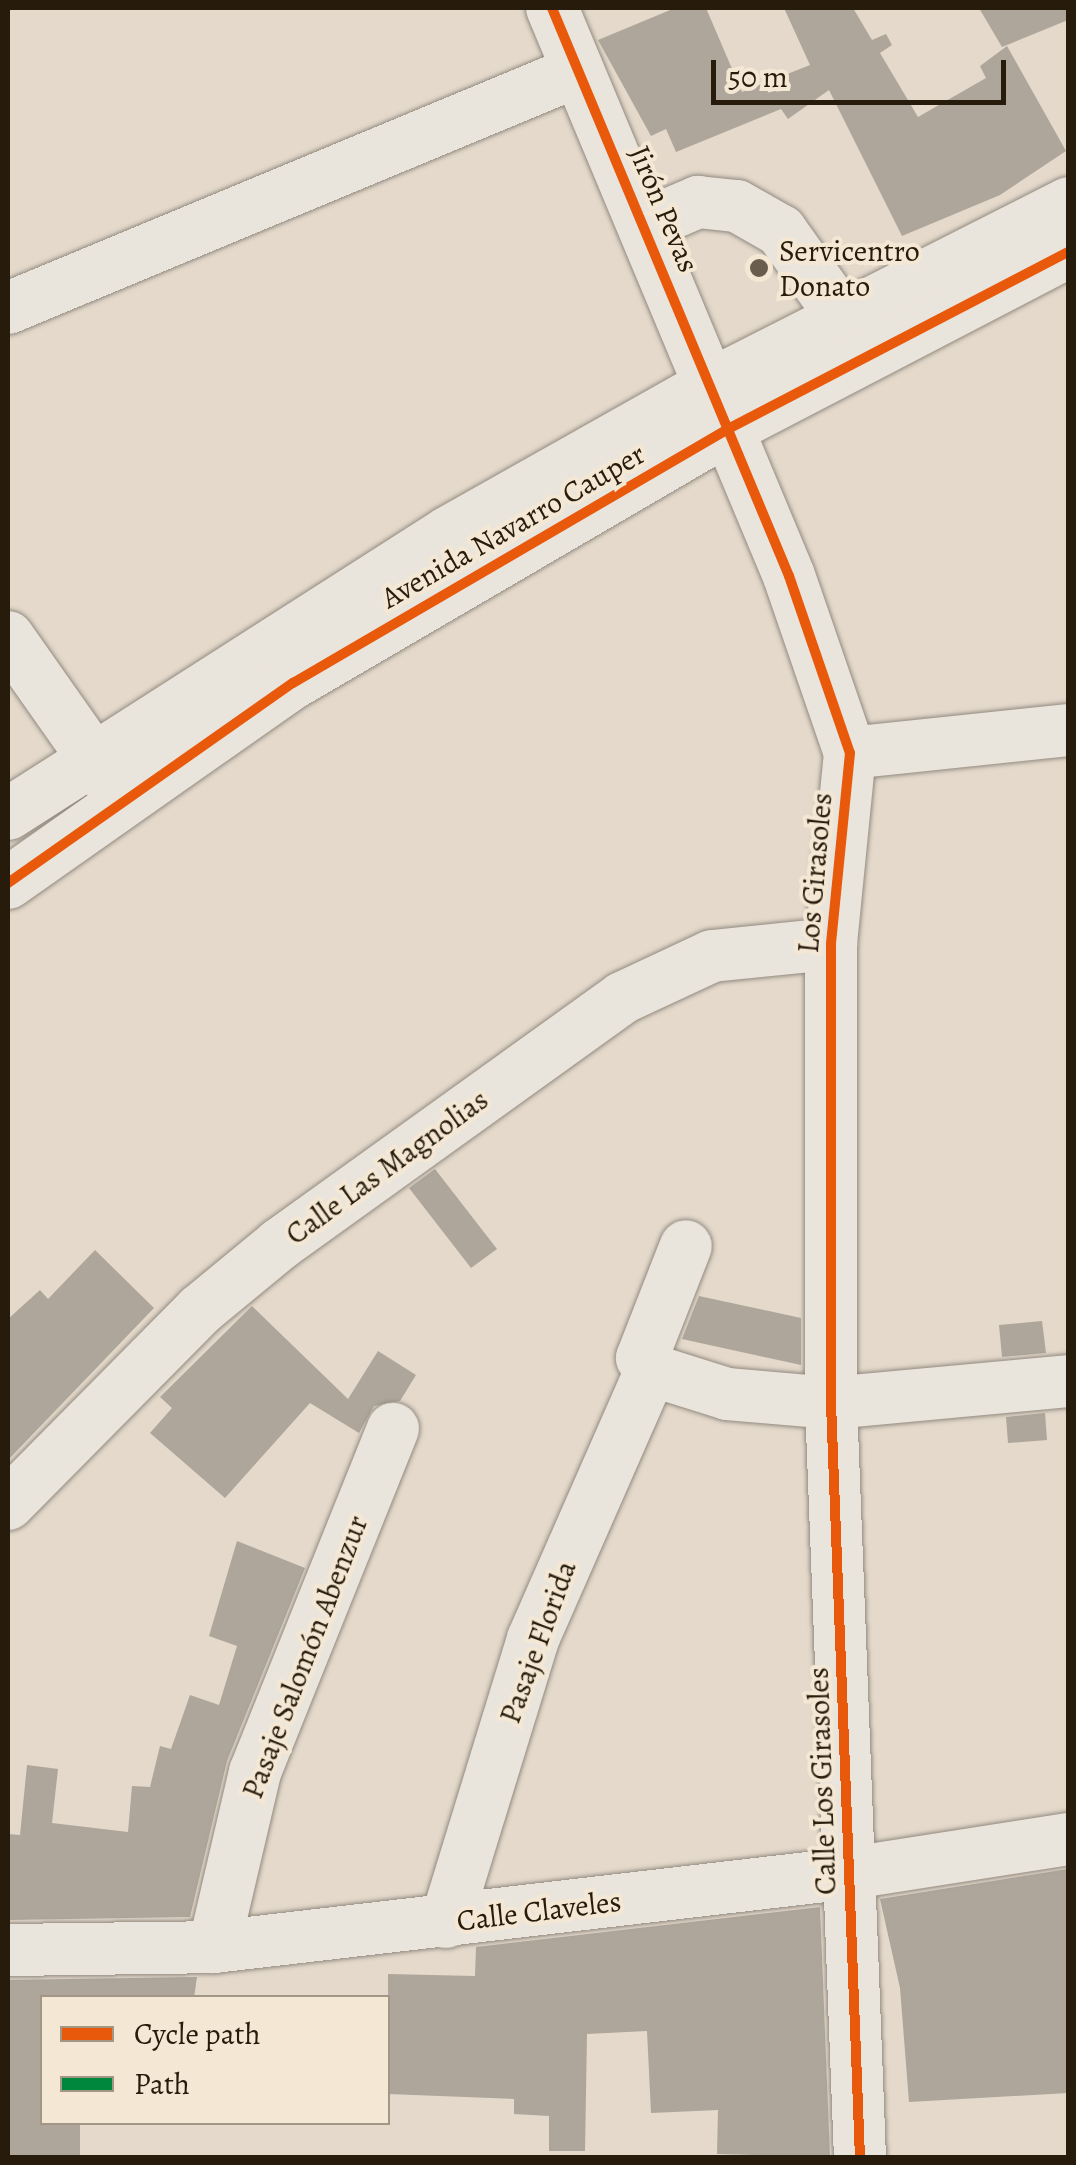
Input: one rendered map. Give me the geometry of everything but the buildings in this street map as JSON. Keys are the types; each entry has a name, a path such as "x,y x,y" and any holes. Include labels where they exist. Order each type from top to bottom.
{"street":[{"name":"Jirón Pevas","path":"552,8 719,407"},
{"path":"8,308 578,72"},
{"path":"644,226 698,202 737,206 781,230 843,318"},
{"path":"8,814 93,752 449,532 719,407 843,318 1068,203"},
{"name":"Avenida Navarro Cauper","path":"8,883 120,800 293,683 719,407 1068,252"},
{"name":"Los Girasoles","path":"719,407 850,752 832,944 830,1403"},
{"path":"8,636 93,752 120,800"},
{"path":"850,752 1068,730"},
{"name":"Calle Las Magnolias","path":"8,1504 200,1310 280,1244 622,998 712,956 832,944"},
{"name":"Pasaje Florida","path":"446,1922 533,1639 651,1370 642,1358 686,1246"},
{"path":"651,1370 727,1394 830,1403 1068,1381"},
{"name":"Calle Los Girasoles","path":"830,1403 860,2158"},
{"name":"Pasaje Salomón Abenzur","path":"214,1948 255,1772 393,1429"},
{"name":"Calle Claveles","path":"8,1950 214,1948 851,1873 1068,1839"}],"cycle path":[{"path":"552,8 789,576 850,753 831,944 831,1403 860,2158"},
{"path":"8,883 293,683 728,429 1068,252"}],"place":[{"name":"Servicentro Donato","path":"759,268"}]}
